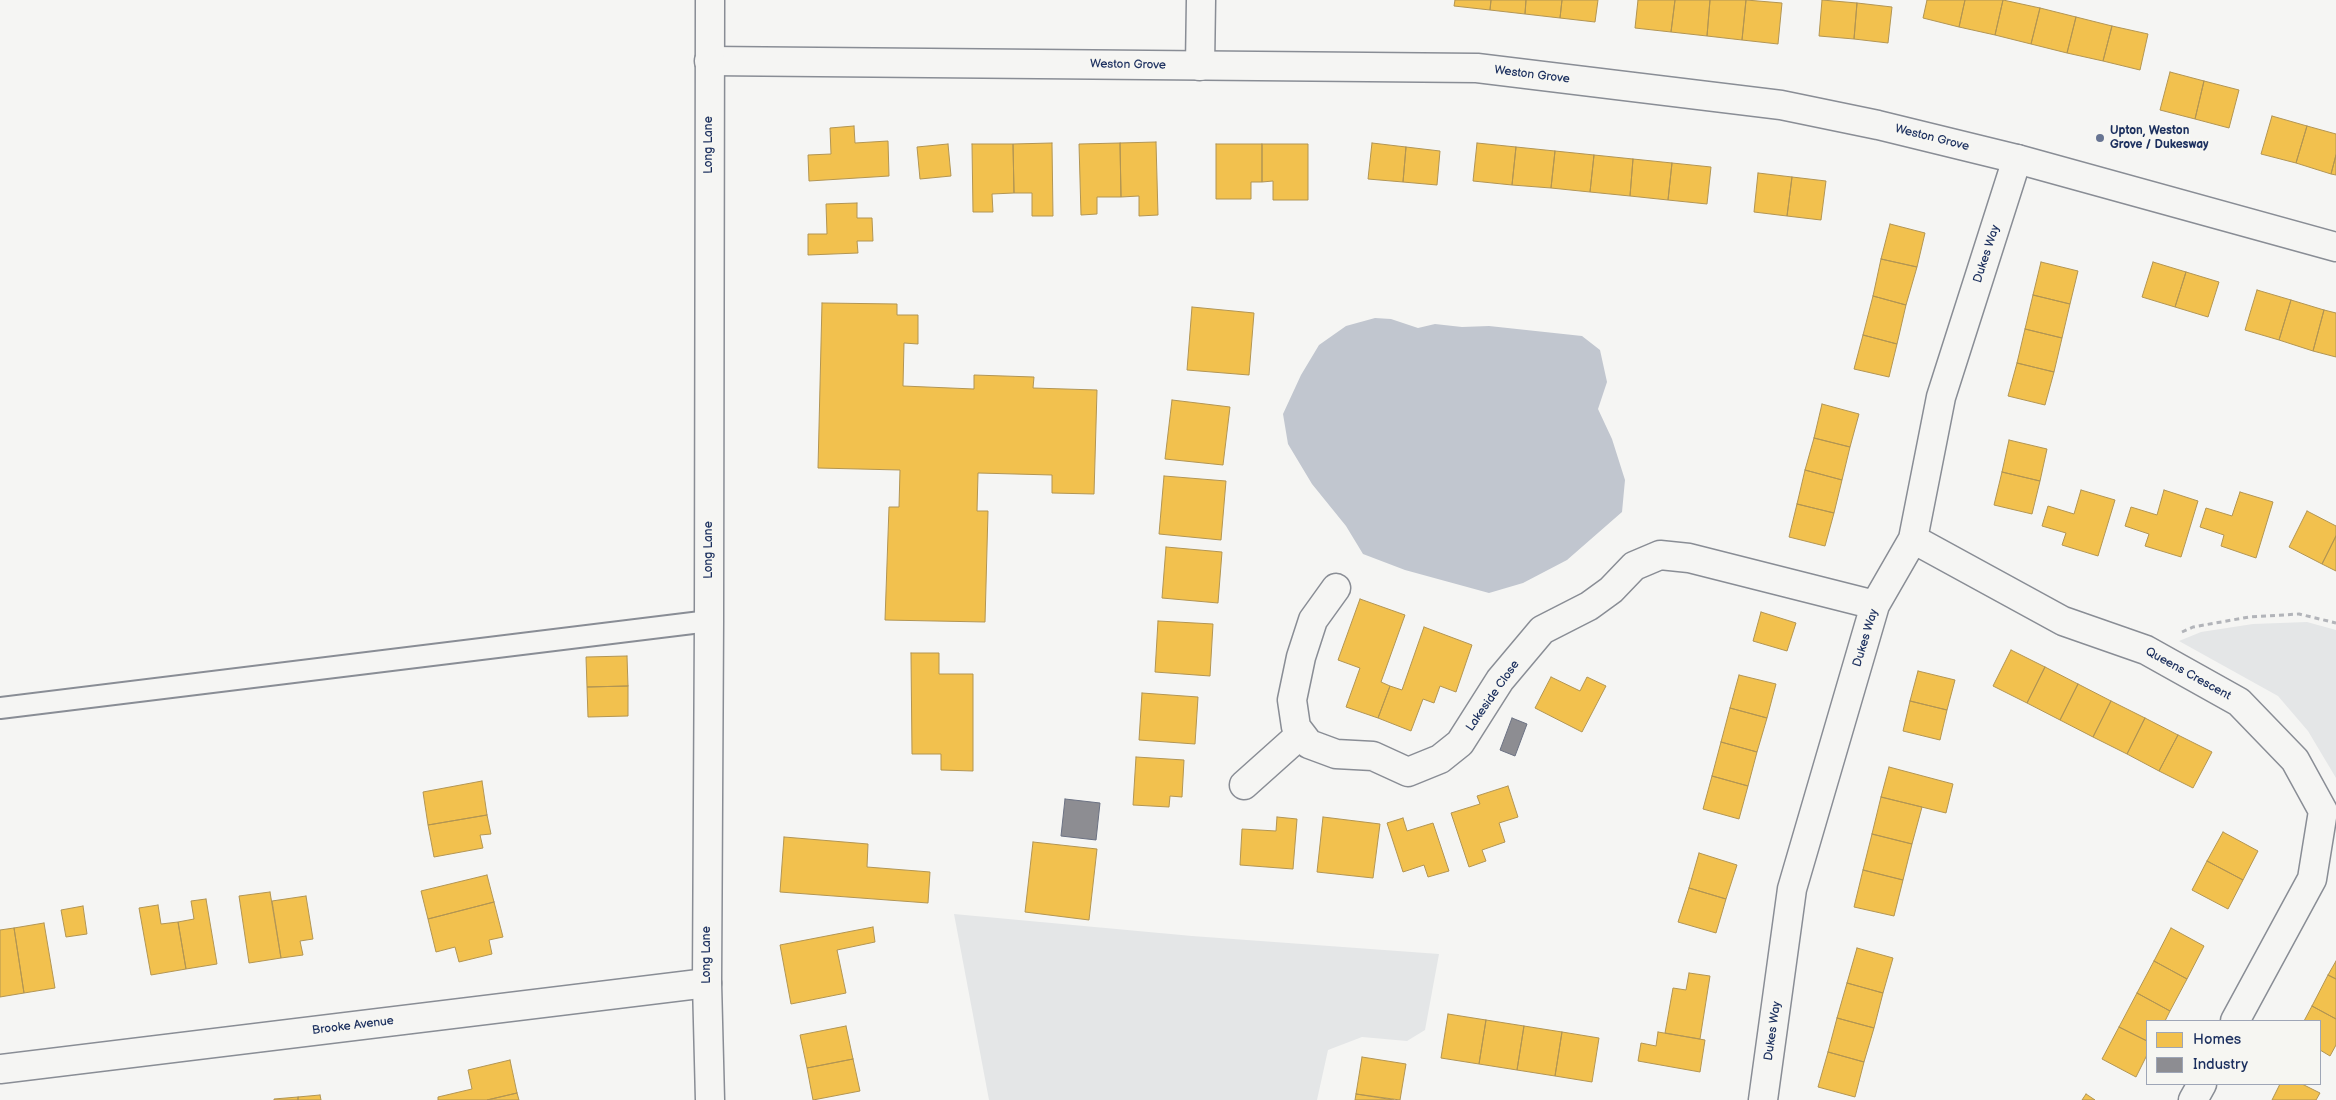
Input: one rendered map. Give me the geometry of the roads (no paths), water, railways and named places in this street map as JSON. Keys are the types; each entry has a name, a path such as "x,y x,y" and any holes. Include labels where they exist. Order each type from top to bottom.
{"main road":[{"name":"Long Lane","path":"710,0 710,622 707,983 710,1100"},
{"path":"1200,66 1201,0"},
{"name":"Weston Grove","path":"709,61 1477,68 1781,105 1878,125 2017,158 2336,247"},
{"name":"Dukes Way","path":"1763,1100 1792,889 1875,605 1912,539 1941,397 2017,158"},
{"name":"Queens Crescent","path":"1912,539 2063,621 2146,650 2239,702 2295,760 2323,811 2312,879 2236,1020"},
{"name":"Lakeside Close","path":"1301,734 1309,744 1336,754 1373,756 1408,772 1440,759 1460,743 1500,680 1542,630 1589,606 1611,590 1634,566 1660,554 1689,558 1875,605"},
{"path":"1244,785 1301,734 1296,727 1292,700 1301,657 1313,620 1336,588"},
{"name":"Brooke Avenue","path":"0,1069 707,983"},
{"path":"2193,1100 2201,1085"}],"lane":[{"path":"0,708 710,622"}],"place":[{"name":"Upton, Weston Grove / Dukesway","path":"2100,138"}]}
